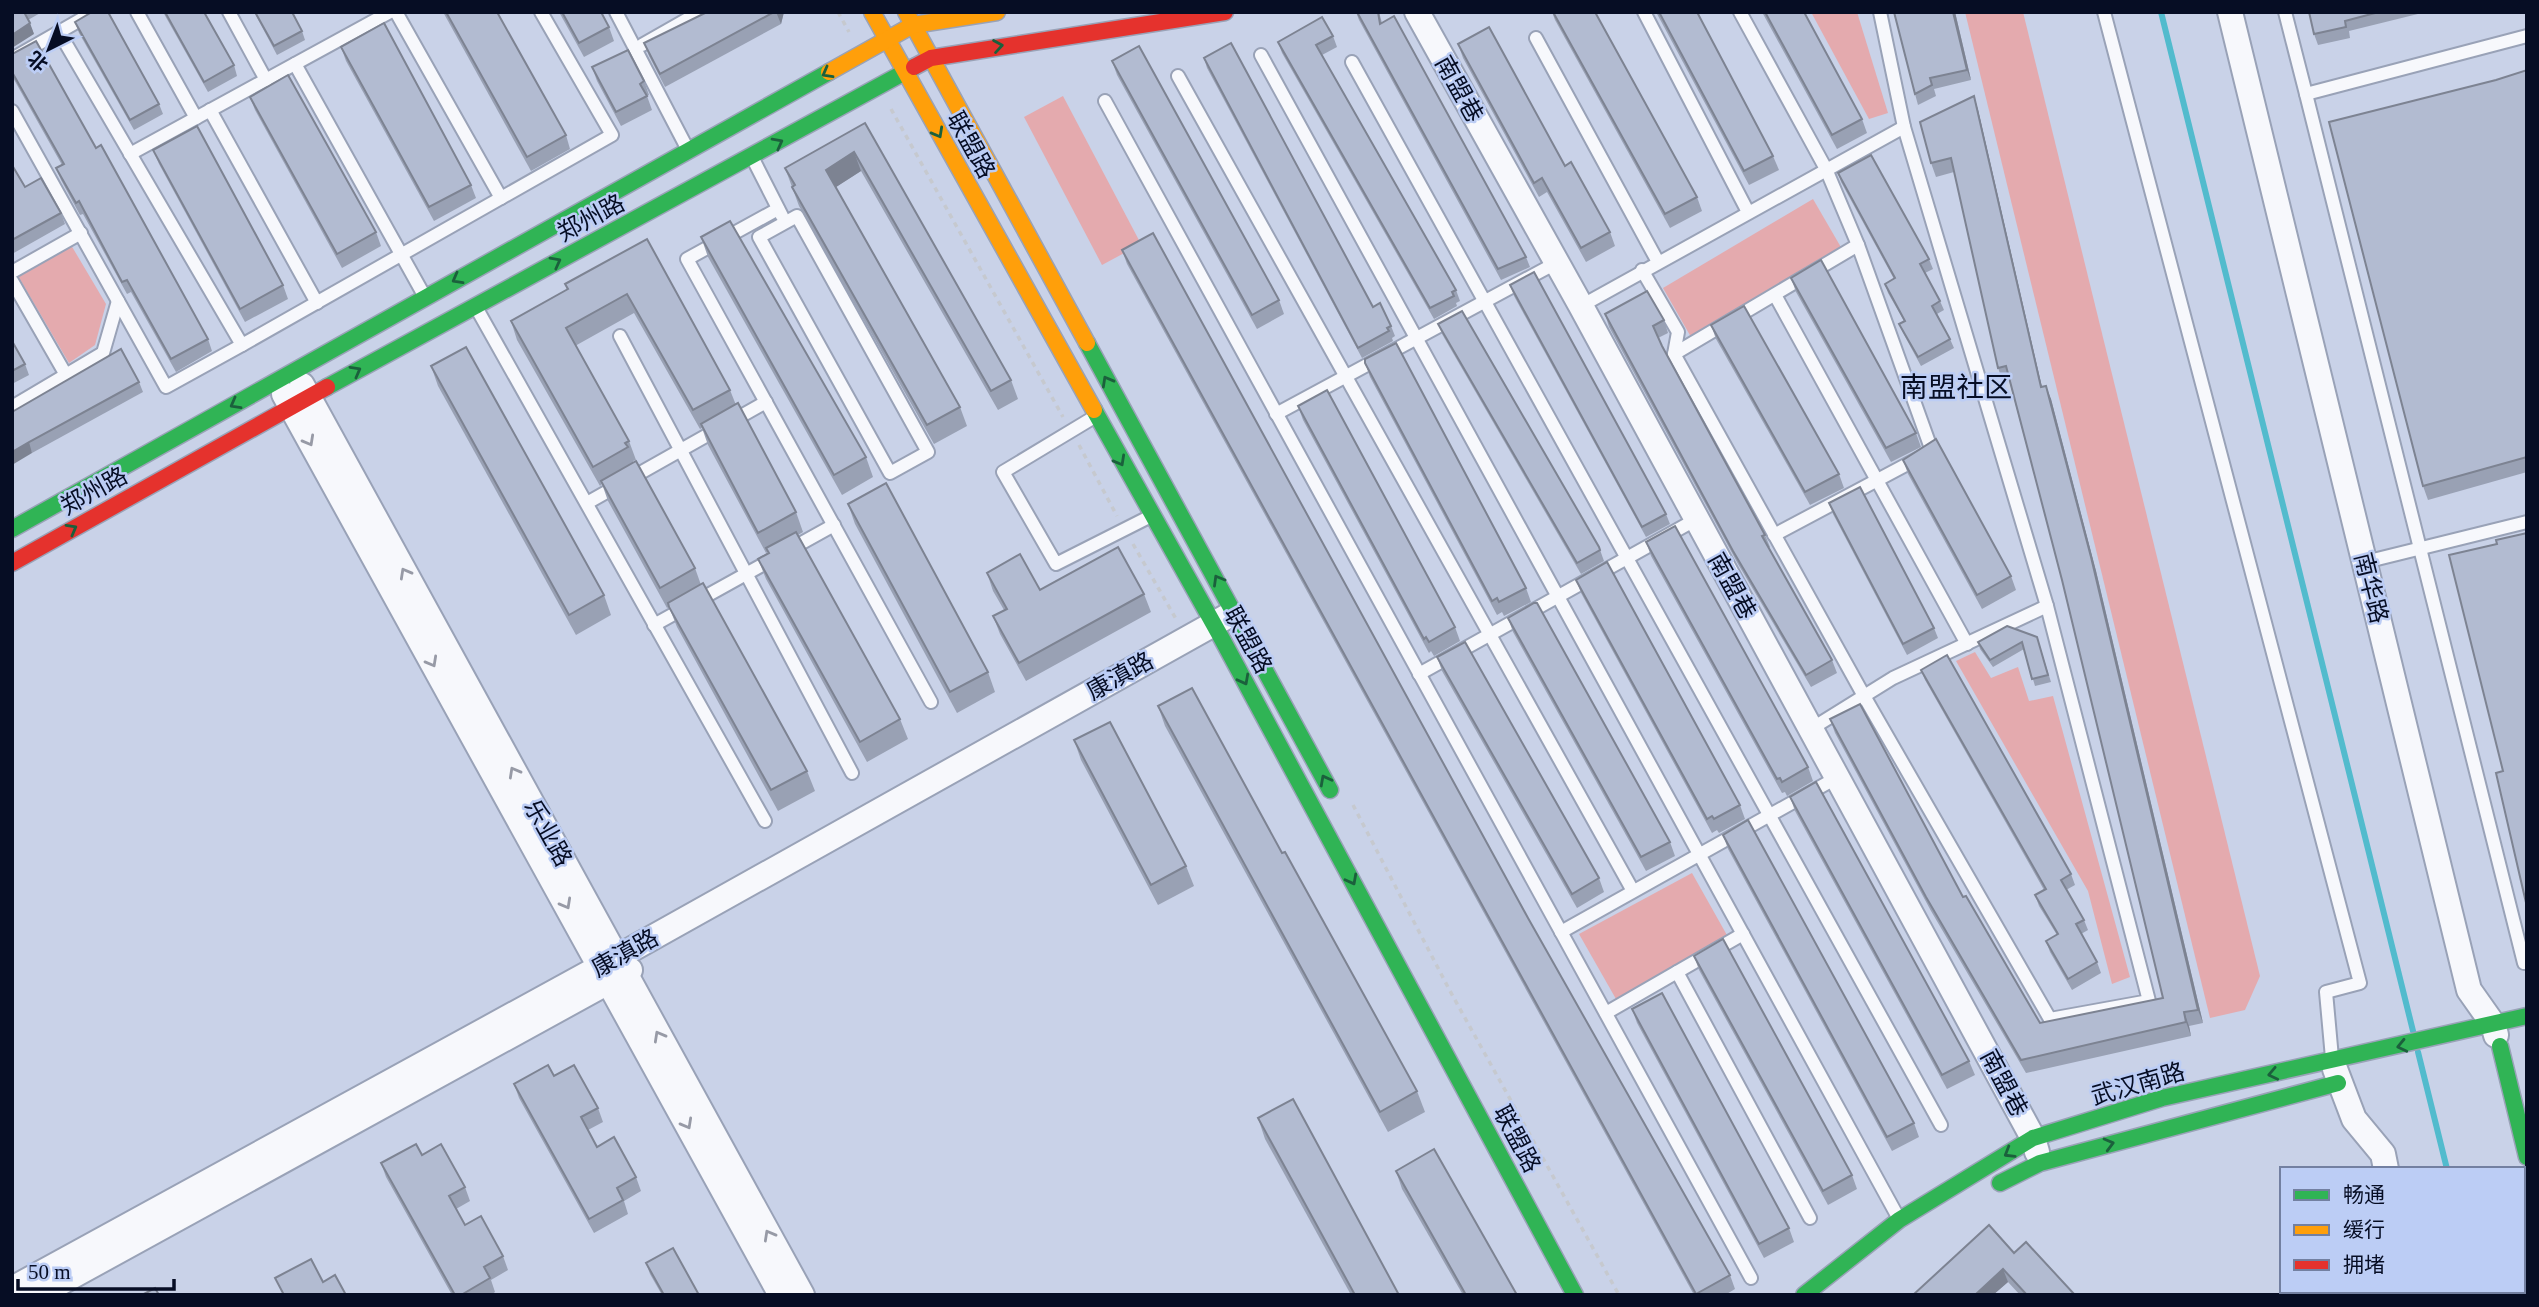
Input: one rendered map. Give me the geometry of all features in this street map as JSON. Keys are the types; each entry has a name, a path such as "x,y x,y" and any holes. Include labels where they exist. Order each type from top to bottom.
{"main road":[{"name":"联盟路","path":"872,12 1217,632 1575,1295"},
{"name":"郑州路","path":"12,529 886,40 910,19 997,12"},
{"name":"郑州路","path":"12,563 299,402 931,58 1226,12"},
{"name":"联盟路","path":"910,19 1159,477 1240,619 1336,801"},
{"name":"武汉南路","path":"1984,1193 2028,1166 2344,1072 2463,1031 2496,1041 2527,1016"},
{"name":"南华路","path":"2496,1041 2527,1157"},
{"name":"武汉南路","path":"1804,1295 1899,1220 2033,1138 2161,1098 2344,1072"}],"street":[{"name":"南盟巷","path":"1417,12 1838,777 2033,1138 2040,1163"},
{"name":"南华路","path":"2230,12 2469,990 2496,1041"},
{"name":"乐业路","path":"286,376 612,970 781,1295"},
{"name":"康滇路","path":"38,1295 1240,619"},
{"name":"康滇路","path":"12,1289 612,970"},
{"name":"乐业路","path":"612,970 802,1295"},
{"path":"2344,1072 2354,1119 2383,1154 2386,1167"}],"lane":[{"path":"12,59 94,12"},
{"path":"137,12 196,118"},
{"path":"229,12 266,80"},
{"path":"130,154 390,12"},
{"path":"396,12 501,198"},
{"path":"12,111 166,387 612,135 541,12"},
{"path":"616,12 689,151"},
{"path":"635,49 700,12"},
{"path":"1644,12 1748,212"},
{"path":"1740,12 1826,169 1858,245 1932,451 1774,534"},
{"path":"1642,270 1678,332 1674,354 1864,696 2050,1019 2149,1001 2047,606 1904,127 1880,12"},
{"path":"2104,12 2360,983 2326,992 2344,1072"},
{"path":"2285,12 2524,963"},
{"path":"59,32 242,345"},
{"path":"2306,94 2527,36"},
{"path":"1536,37 1658,262"},
{"path":"1261,55 1899,1220"},
{"path":"1352,62 1941,1125"},
{"path":"295,64 425,297"},
{"path":"1178,76 1633,891"},
{"path":"1104,101 1751,1278"},
{"path":"210,110 317,303"},
{"path":"1581,306 1904,127"},
{"path":"752,157 785,222"},
{"path":"778,209 687,259 932,702"},
{"path":"797,216 928,452 890,473 759,237 785,222 797,216"},
{"path":"12,272 81,233"},
{"path":"1674,354 1858,245"},
{"path":"1276,414 1556,263"},
{"path":"12,281 66,375"},
{"path":"1774,295 1967,644"},
{"path":"12,407 103,353 118,301"},
{"path":"475,306 765,821"},
{"path":"620,336 852,773"},
{"path":"587,503 766,402"},
{"path":"1096,416 1003,472 1056,564 1151,516"},
{"path":"1419,674 1695,520"},
{"path":"2365,562 2527,522"},
{"path":"654,625 834,525"},
{"path":"1811,729 1893,678 2047,606"},
{"path":"1561,932 1838,777"},
{"path":"1606,1013 1743,934"},
{"path":"1677,972 1810,1218"}],"shaded area":[{"path":"1811,12 1857,12 1888,113 1869,119"},
{"path":"1965,12 2023,12 2260,976 2245,1010 2210,1018"},
{"path":"1063,96 1141,244 1102,265 1024,117"},
{"path":"1813,199 1842,249 1691,337 1663,288"},
{"path":"71,245 106,304 95,345 69,363 18,276"},
{"path":"1975,652 1991,678 2018,667 2029,701 2053,696 2130,977 2112,984 2088,891 1956,661"},
{"path":"1692,873 1728,937 1616,999 1579,934"}],"building":[{"path":"12,12 24,12 30,23 12,35"},
{"path":"92,12 108,12 159,104 130,120 75,22"},
{"path":"165,12 204,12 234,65 204,82"},
{"path":"255,12 292,12 302,31 274,46"},
{"path":"446,12 497,12 566,135 527,157"},
{"path":"562,12 601,12 609,27 579,43"},
{"path":"707,12 774,12 660,74 644,43"},
{"path":"1357,12 1378,12 1380,24 1394,16 1526,257 1498,269"},
{"path":"1553,12 1595,12 1697,197 1665,214"},
{"path":"1659,12 1697,12 1773,156 1744,171"},
{"path":"1765,12 1804,12 1862,119 1832,135"},
{"path":"1894,12 1953,12 1967,70 1930,78 1932,85 1915,94"},
{"path":"2309,12 2379,12 2345,21 2346,27 2314,34"},
{"path":"1322,17 1333,36 1316,45 1456,290 1452,292 1454,296 1430,308 1278,42"},
{"path":"384,23 471,185 429,207 341,47"},
{"path":"1489,27 1565,166 1571,162 1610,232 1581,248 1542,178 1534,183 1458,44"},
{"path":"36,41 96,148 101,145 208,339 171,359 127,280 122,282 79,201 76,203 56,168 64,164 12,72 12,54"},
{"path":"1231,43 1373,307 1380,303 1391,326 1387,328 1389,331 1358,348 1204,58"},
{"path":"1139,46 1279,300 1252,315 1112,61"},
{"path":"628,50 644,81 640,84 647,96 616,112 592,67"},
{"path":"2527,70 2527,457 2423,486 2329,122"},
{"path":"288,75 376,232 337,254 250,97"},
{"path":"1974,96 2041,387 2046,386 2091,557 2198,1010 2184,1012 2186,1022 2021,1060 1926,897 1830,719 1860,704 1963,897 1966,896 2040,1023 2163,998 2062,580 2006,366 1998,368 1951,158 1931,163 1920,122"},
{"path":"865,123 1011,380 991,391 854,152 826,170 960,407 927,425 792,187 795,185 785,168"},
{"path":"197,126 283,285 240,309 153,150"},
{"path":"1871,155 1929,259 1920,264 1940,301 1932,306 1950,339 1918,357 1899,324 1905,321 1885,284 1895,278 1838,173"},
{"path":"12,165 25,187 41,178 61,213 12,240"},
{"path":"730,221 866,457 834,475 701,237"},
{"path":"1153,233 1528,918 1730,1275 1696,1294 1122,250"},
{"path":"647,239 730,390 693,410 627,294 566,328 629,441 625,443 628,447 593,467 511,321 568,289 565,284"},
{"path":"1821,260 1916,433 1886,448 1791,278"},
{"path":"1534,272 1666,514 1642,527 1510,285"},
{"path":"1647,291 1664,320 1653,326 1662,346 1765,535 1762,536 1832,660 1806,675 1733,551 1605,314"},
{"path":"1744,306 1839,474 1805,492 1711,325"},
{"path":"1462,311 1599,547 1600,550 1577,563 1438,324"},
{"path":"12,341 25,364 12,371"},
{"path":"1396,343 1526,588 1499,602 1497,598 1492,601 1365,363 1365,359"},
{"path":"466,347 604,595 569,615 431,366"},
{"path":"121,349 139,382 12,452 12,412"},
{"path":"1327,390 1455,627 1429,642 1426,637 1424,639 1298,406"},
{"path":"738,403 796,512 758,533 701,424"},
{"path":"1936,439 2011,576 1977,595 1903,460"},
{"path":"636,461 695,568 660,588 601,481"},
{"path":"886,483 988,672 950,692 848,504"},
{"path":"1860,487 1934,628 1903,644 1829,503"},
{"path":"1675,526 1808,767 1782,782 1780,778 1777,779 1646,542"},
{"path":"796,532 900,719 860,742 758,559 769,553 766,548"},
{"path":"2527,533 2527,907 2496,773 2503,771 2449,555 2497,544 2496,540"},
{"path":"1118,547 1144,594 1019,663 993,616 1007,609 987,573 1020,554 1040,590"},
{"path":"1607,562 1740,805 1714,819 1712,816 1707,819 1576,580"},
{"path":"703,583 807,771 771,790 669,607 668,603"},
{"path":"1537,603 1670,842 1641,857 1508,618"},
{"path":"2007,626 2037,637 2048,675 2032,679 2022,642 1990,660 1978,642"},
{"path":"1465,642 1599,878 1572,894 1437,657"},
{"path":"1947,655 2071,874 2061,880 2084,920 2076,924 2097,962 2068,979 2046,941 2058,934 2035,895 2046,889 1921,670"},
{"path":"1192,688 1417,1091 1380,1112 1158,706"},
{"path":"1110,722 1186,866 1151,885 1074,740"},
{"path":"1816,782 1969,1061 1942,1075 1790,797"},
{"path":"1748,820 1914,1123 1887,1137 1723,835"},
{"path":"1723,939 1852,1175 1823,1191 1694,956"},
{"path":"1662,993 1789,1228 1759,1244 1632,1009"},
{"path":"548,1065 554,1076 574,1065 598,1108 581,1117 597,1147 614,1137 636,1177 617,1188 623,1200 589,1219 514,1084"},
{"path":"1293,1099 1399,1295 1355,1295 1258,1118"},
{"path":"416,1144 422,1155 441,1144 465,1187 449,1196 465,1225 481,1216 503,1256 484,1267 490,1278 461,1295 455,1295 381,1163"},
{"path":"1434,1149 1517,1295 1466,1295 1396,1171"},
{"path":"1989,1225 2014,1253 2026,1242 2075,1295 2027,1295 2003,1269 1975,1295 1913,1295"},
{"path":"673,1248 699,1295 664,1295 646,1263"},
{"path":"311,1259 323,1282 335,1275 346,1295 284,1295 275,1278"},
{"path":"155,1288 159,1295 142,1295"}],"waterway":[{"path":"2161,12 2413,1031"},
{"path":"2418,1052 2447,1167"}],"traffic: fast":[{"path":"327,387 914,67"},
{"path":"12,529 829,72"},
{"path":"1087,343 1330,790"},
{"path":"1094,410 1222,639 1575,1295"},
{"path":"1804,1295 1899,1220 2033,1138 2162,1098 2527,1016"},
{"path":"2500,1046 2527,1157"},
{"path":"2000,1183 2040,1163 2338,1083"}],"traffic: slow":[{"path":"872,12 1094,410"},
{"path":"906,12 1087,343"},
{"path":"829,72 913,25 997,12"}],"traffic: jam":[{"path":"914,67 931,58 1225,12"},
{"path":"12,563 327,387"}],"district":[{"name":"南盟社区","path":"1956,387"}]}
